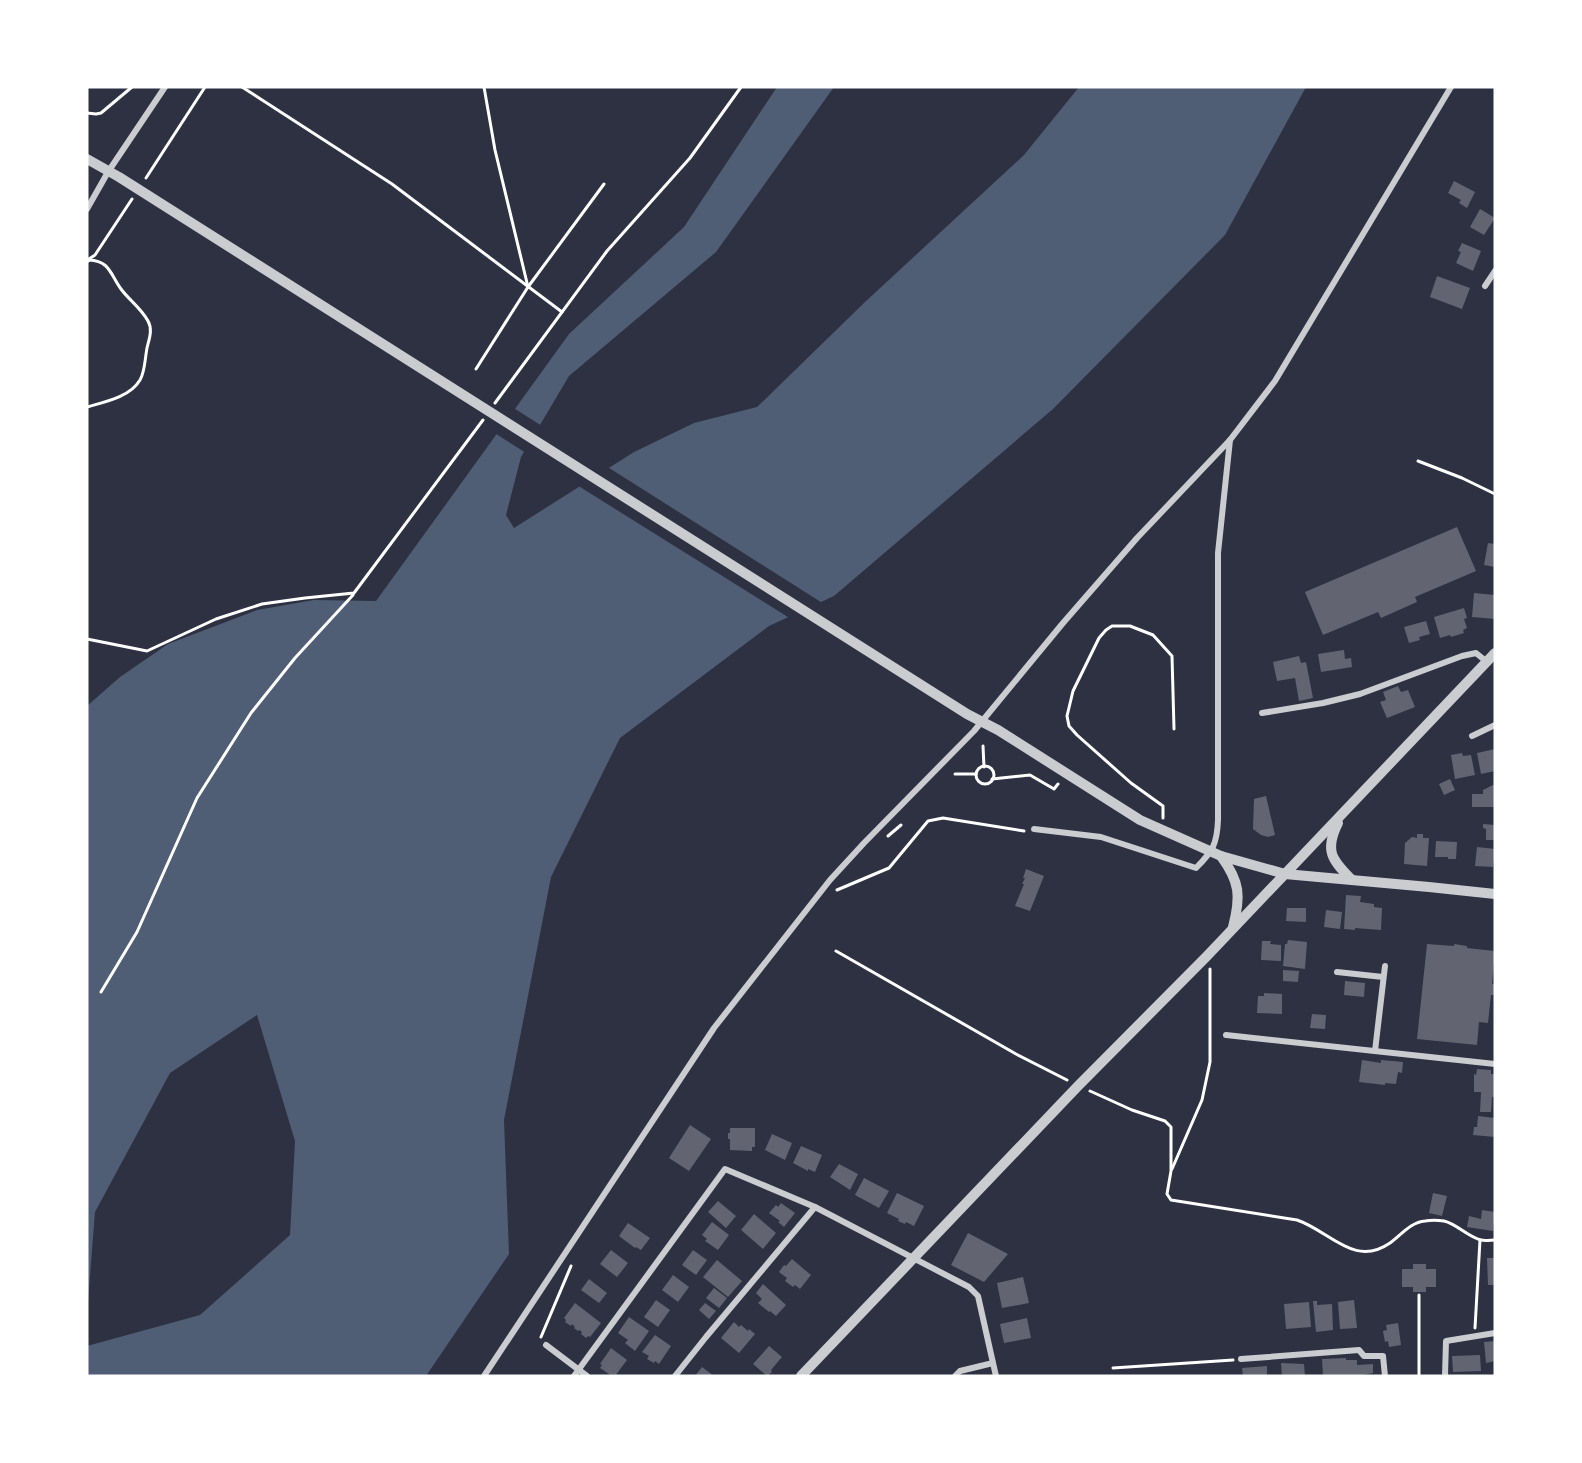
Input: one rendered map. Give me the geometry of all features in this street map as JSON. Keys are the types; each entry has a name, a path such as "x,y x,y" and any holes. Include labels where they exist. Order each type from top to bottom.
{"street":[{"path":"87,209 108,172 165,87"},
{"path":"484,1376 714,1028 820,892 981,722 1137,538 1230,440 1275,381 1451,87"},
{"path":"87,159 119,177 967,714 998,730 1140,820 1216,854 1286,874 1495,894"},
{"path":"1485,286 1495,272"},
{"path":"1230,440 1218,553 1216,854 1230,869 1237,888 1239,905 1233,927"},
{"path":"1262,713 1323,703 1360,693 1476,653 1487,662"},
{"path":"801,1376 1078,1086 1286,874 1495,653"},
{"path":"1472,736 1495,725"},
{"path":"1344,812 1332,835 1331,844 1336,864 1352,880"},
{"path":"1034,829 1101,837 1196,868 1216,854"},
{"path":"1375,1052 1385,966"},
{"path":"1337,972 1383,977"},
{"path":"1226,1035 1495,1064"},
{"path":"574,1376 725,1169 815,1207 969,1287 978,1296 996,1376"},
{"path":"675,1376 815,1207"},
{"path":"1445,1376 1446,1341 1495,1333"},
{"path":"546,1345 587,1376"},
{"path":"1241,1359 1359,1350 1364,1356 1383,1356 1385,1376"},
{"path":"955,1376 960,1371 993,1363"}],"path":[{"path":"87,114 101,113 132,87"},
{"path":"141,186 205,87"},
{"path":"242,87 392,184 562,312"},
{"path":"484,87 495,150 528,287"},
{"path":"476,369 528,287 604,184"},
{"path":"88,261 95,255 134,195"},
{"path":"87,407 121,396 141,379 151,330 149,322 138,306 122,291 105,264 88,261"},
{"path":"1418,461 1495,494"},
{"path":"101,992 137,932 203,788 251,713 295,658 354,593"},
{"path":"1160,829 1164,816 1163,807 1131,783 1069,726 1067,716 1073,691 1099,638 1112,626 1130,626 1153,635 1172,656 1173,729"},
{"path":"87,639 147,651"},
{"path":"984,746 984,767"},
{"path":"992,779 993,773 987,767 979,769 976,774 978,781 982,784 992,779 1030,775 1054,789 1060,782"},
{"path":"955,774 976,774"},
{"path":"820,892 833,892 889,868 928,821 943,818 1026,831 1034,829"},
{"path":"888,836 901,825"},
{"path":"836,951 1016,1054 1078,1086 1165,1122 1171,1127 1171,1171 1167,1194 1171,1200 1298,1220 1348,1248 1361,1252 1373,1251 1385,1246 1414,1223 1424,1221 1445,1221 1480,1240 1495,1240"},
{"path":"1171,1171 1202,1100 1210,1062 1211,972 1207,956"},
{"path":"1475,1336 1480,1240"},
{"path":"546,1345 540,1341 541,1334 572,1263"},
{"path":"1419,1295 1419,1376"},
{"path":"1113,1368 1241,1359"}],"water":[{"path":"777,87 834,87 716,252 569,376 521,457 506,515 514,528 634,452 694,423 757,407 865,302 1024,155 1079,87 1306,87 1225,235 1053,409 834,596 769,626 620,738 551,877 504,1120 509,1254 426,1376 87,1376 87,1346 200,1315 290,1235 295,1141 257,1015 170,1073 95,1212 87,1315 87,706 120,677 168,644 257,610 314,600 376,601 569,334 684,227"}],"pier":[{"path":"512,407 542,426 526,453 493,432"},
{"path":"606,466 824,604 791,619 577,485"}],"building":[{"path":"1454,181 1475,192 1467,208 1459,203 1461,200 1448,193"},
{"path":"1480,209 1495,218 1484,235 1470,227"},
{"path":"1462,243 1481,251 1473,271 1456,263"},
{"path":"1437,276 1470,288 1462,309 1430,297"},
{"path":"1457,527 1476,571 1415,597 1417,602 1381,618 1378,612 1323,635 1305,592"},
{"path":"1488,543 1495,544 1495,567 1484,565"},
{"path":"1474,593 1495,595 1495,619 1472,617"},
{"path":"1464,608 1467,628 1463,630 1464,633 1440,638 1434,617"},
{"path":"1426,621 1430,634 1409,643 1404,627"},
{"path":"1344,650 1345,659 1351,658 1352,667 1321,672 1318,654"},
{"path":"1299,656 1301,663 1306,662 1313,698 1299,701 1295,678 1277,681 1273,662"},
{"path":"1398,686 1401,692 1408,690 1415,707 1387,718 1380,702 1386,700 1383,692"},
{"path":"1495,749 1495,771 1481,774 1477,753"},
{"path":"1462,753 1463,756 1471,755 1475,775 1455,779 1451,755"},
{"path":"1450,779 1455,790 1444,795 1439,784"},
{"path":"1495,785 1495,807 1472,807 1472,794 1483,794 1483,790"},
{"path":"1266,796 1275,835 1268,837 1253,829 1254,799"},
{"path":"1483,824 1495,825 1495,840 1486,840 1486,829 1483,828"},
{"path":"1417,834 1423,834 1423,838 1429,838 1427,866 1404,864 1405,843 1412,837 1417,838"},
{"path":"1436,841 1457,842 1456,859 1435,857"},
{"path":"1477,847 1495,849 1493,867 1475,866"},
{"path":"1026,869 1044,876 1030,911 1015,906 1024,884 1022,884"},
{"path":"1346,895 1361,896 1360,902 1382,908 1381,930 1344,929"},
{"path":"1287,908 1306,908 1306,922 1286,921"},
{"path":"1326,910 1342,912 1340,929 1324,927"},
{"path":"1288,940 1307,942 1305,969 1283,966 1285,944"},
{"path":"1262,941 1271,941 1270,944 1281,945 1281,961 1261,960"},
{"path":"1427,944 1454,946 1454,944 1495,951 1492,984 1495,984 1495,995 1491,995 1488,1023 1479,1022 1477,1045 1417,1039"},
{"path":"1283,970 1299,971 1298,982 1283,981"},
{"path":"1345,981 1365,983 1364,997 1344,995"},
{"path":"1264,993 1282,994 1282,1014 1257,1013 1258,996 1264,996"},
{"path":"1312,1014 1326,1015 1325,1029 1310,1028"},
{"path":"1362,1060 1381,1063 1381,1060 1403,1062 1402,1073 1398,1072 1396,1084 1359,1082"},
{"path":"1477,1069 1491,1070 1491,1074 1495,1074 1495,1097 1492,1097 1491,1112 1480,1112 1481,1092 1474,1092 1474,1074 1476,1075"},
{"path":"1478,1116 1495,1118 1495,1137 1473,1135 1474,1127 1477,1127"},
{"path":"690,1125 711,1139 689,1171 669,1158"},
{"path":"730,1128 755,1128 755,1147 752,1147 752,1151 730,1150 728,1133 730,1133"},
{"path":"772,1134 792,1143 785,1160 765,1150"},
{"path":"801,1146 822,1155 815,1172 793,1163"},
{"path":"839,1164 858,1174 850,1190 830,1177"},
{"path":"864,1178 889,1191 879,1208 855,1195"},
{"path":"897,1193 924,1206 914,1226 898,1221 899,1219 887,1213"},
{"path":"1433,1193 1447,1196 1442,1216 1429,1213"},
{"path":"718,1201 736,1216 726,1228 708,1212"},
{"path":"781,1203 795,1213 784,1227 769,1213"},
{"path":"1482,1210 1495,1212 1493,1231 1467,1227 1469,1216 1481,1219"},
{"path":"754,1214 776,1233 763,1249 741,1230"},
{"path":"712,1222 729,1235 718,1250 705,1241 707,1239 702,1235"},
{"path":"628,1223 650,1238 641,1250 619,1236"},
{"path":"968,1233 1008,1254 984,1282 951,1265"},
{"path":"611,1250 628,1263 617,1277 600,1264"},
{"path":"693,1250 707,1260 696,1275 682,1265"},
{"path":"1487,1258 1495,1258 1495,1285 1488,1285"},
{"path":"792,1259 811,1275 800,1289 785,1281 787,1278 779,1272"},
{"path":"717,1260 742,1281 728,1297 703,1277"},
{"path":"1413,1264 1426,1264 1426,1269 1436,1269 1436,1287 1426,1287 1426,1292 1413,1292 1413,1287 1402,1287 1402,1269 1413,1269"},
{"path":"673,1275 689,1287 678,1302 662,1290"},
{"path":"1023,1277 1029,1303 1002,1308 997,1283"},
{"path":"589,1279 607,1293 599,1303 581,1290"},
{"path":"763,1284 786,1305 776,1316 758,1303 762,1299 756,1293"},
{"path":"714,1288 727,1298 719,1308 706,1298"},
{"path":"656,1300 670,1310 658,1327 644,1317"},
{"path":"1354,1300 1357,1328 1340,1329 1338,1302"},
{"path":"1313,1301 1317,1301 1317,1305 1332,1304 1333,1330 1316,1332"},
{"path":"1309,1302 1311,1327 1286,1329 1284,1304"},
{"path":"575,1303 601,1323 590,1337 586,1338 572,1324 571,1326 565,1322 564,1318"},
{"path":"705,1303 716,1311 709,1319 699,1310"},
{"path":"629,1317 649,1331 635,1351 625,1343 628,1340 618,1333"},
{"path":"1027,1318 1031,1338 1004,1343 1000,1324"},
{"path":"734,1322 739,1327 741,1325 755,1334 739,1353 721,1338"},
{"path":"1398,1323 1401,1345 1389,1347 1388,1341 1385,1342 1383,1331 1387,1330 1386,1325"},
{"path":"655,1335 671,1346 659,1364 647,1359 649,1356 642,1352"},
{"path":"1495,1341 1495,1361 1486,1363 1484,1342"},
{"path":"769,1346 782,1357 767,1376 753,1364"},
{"path":"611,1348 627,1360 615,1376 600,1368 602,1365 600,1364"},
{"path":"1480,1355 1481,1371 1453,1372 1452,1356"},
{"path":"1346,1358 1346,1360 1357,1360 1357,1365 1373,1364 1373,1373 1358,1376 1323,1376 1322,1359"},
{"path":"1281,1363 1304,1364 1305,1376 1282,1376"},
{"path":"1267,1366 1267,1376 1243,1376 1242,1368"},
{"path":"702,1367 714,1376 695,1376"}]}
